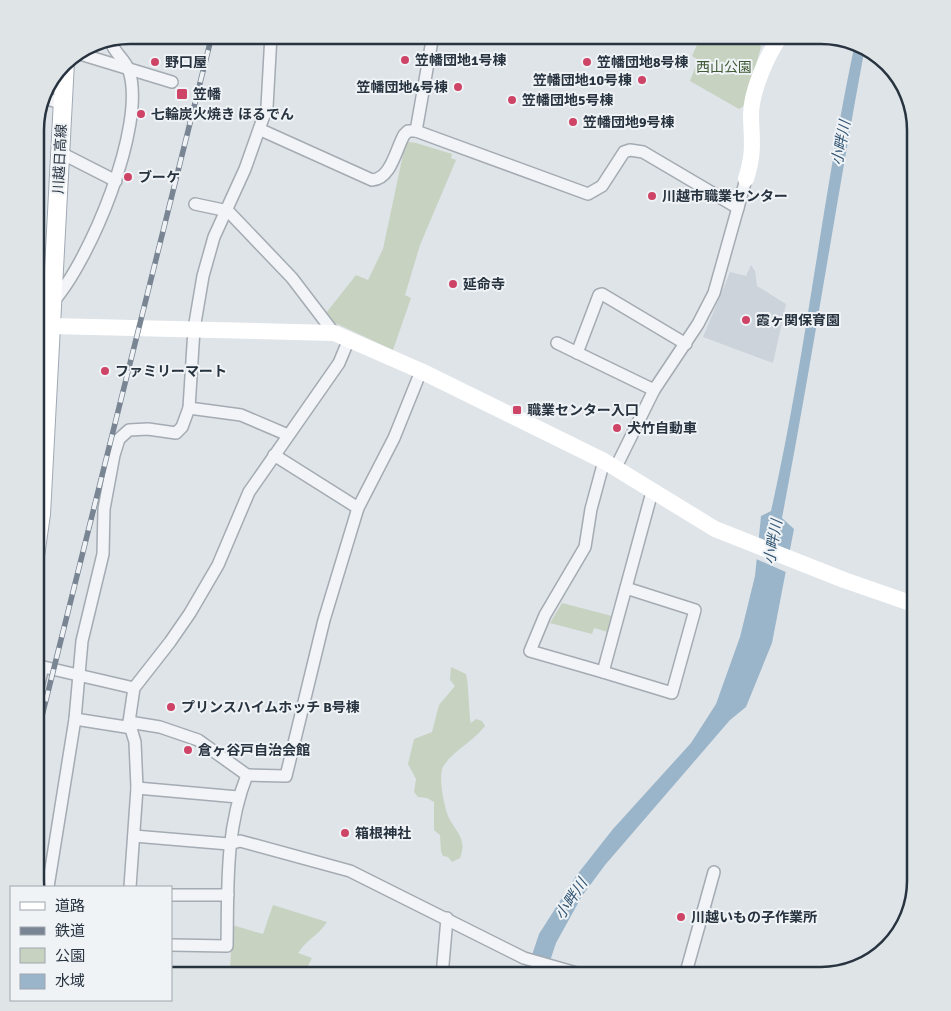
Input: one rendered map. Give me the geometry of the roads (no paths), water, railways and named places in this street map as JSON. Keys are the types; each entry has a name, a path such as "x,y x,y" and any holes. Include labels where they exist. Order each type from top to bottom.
{"main road":[{"name":"川越日高線","path":"44,391 51,326 64,74"}],"street":[{"path":"48,886 75,719 82,640 103,554 104,509 119,440 129,430 148,429 176,433 182,427 189,408 194,330 207,261 214,238 228,211 261,130 267,107 270,44"},
{"path":"416,131 431,44"},
{"path":"626,588 695,610 672,693 530,650 545,615 585,546 590,509 610,464 654,390 686,344 714,293 746,179 754,140 752,108 763,66 776,44"},
{"path":"52,304 77,270 116,181 127,142 131,105 129,69 113,45"},
{"path":"86,56 172,82"},
{"path":"49,99 63,104"},
{"path":"261,130 372,180 378,180 386,172 404,135 408,131 416,131 588,194 602,186 624,152 630,150 642,152 738,208"},
{"path":"61,153 116,181"},
{"path":"130,886 137,788 135,742 130,725 134,688 190,613 218,565 249,492 338,363 342,336 287,272 228,211 195,204"},
{"path":"44,281 53,283"},
{"path":"577,353 599,295 602,294 686,344"},
{"path":"51,326 342,336 421,371 610,464 652,492 715,529 750,544 907,602"},
{"path":"557,343 654,390"},
{"path":"75,719 160,727 198,740 247,775 286,776 324,620 358,508 390,446 421,371"},
{"path":"189,408 241,415 288,435"},
{"path":"274,455 358,508"},
{"path":"603,672 652,492"},
{"path":"44,667 134,688"},
{"path":"172,945 227,946 229,844 238,797 247,775"},
{"path":"137,788 238,797"},
{"path":"134,836 229,844 240,842 256,844 350,871 524,958 552,967"},
{"path":"688,967 714,872"},
{"path":"172,895 228,895"},
{"path":"443,967 447,918"}],"water":[{"name":"小畔川","path":"853,51 863,56 782,518 794,529 772,643 746,707 730,720 605,865 582,896 556,943 548,967 528,967 539,934 576,876 613,829 691,743 716,704 740,637 755,576 761,516 771,511 794,394 843,101"}],"railway":[{"path":"44,708 210,44"}],"place":[{"name":"笠幡団地1号棟","path":"405,60"},
{"name":"野口屋","path":"155,62"},
{"name":"笠幡団地8号棟","path":"587,62"},
{"name":"笠幡団地10号棟","path":"642,80"},
{"name":"笠幡団地4号棟","path":"458,87"},
{"name":"笠幡","path":"182,94"},
{"name":"笠幡団地5号棟","path":"512,100"},
{"name":"七輪炭火焼き ほるでん","path":"141,114"},
{"name":"笠幡団地9号棟","path":"573,122"},
{"name":"ブーケ","path":"128,177"},
{"name":"川越市職業センター","path":"652,196"},
{"name":"延命寺","path":"453,284"},
{"name":"霞ヶ関保育園","path":"746,320"},
{"name":"ファミリーマート","path":"105,371"},
{"name":"職業センター入口","path":"517,410"},
{"name":"犬竹自動車","path":"617,428"},
{"name":"プリンスハイムホッチ B号棟","path":"171,707"},
{"name":"倉ヶ谷戸自治会館","path":"188,750"},
{"name":"箱根神社","path":"345,833"},
{"name":"川越いもの子作業所","path":"681,917"}],"park label":[{"name":"西山公園","path":"724,67"}]}
